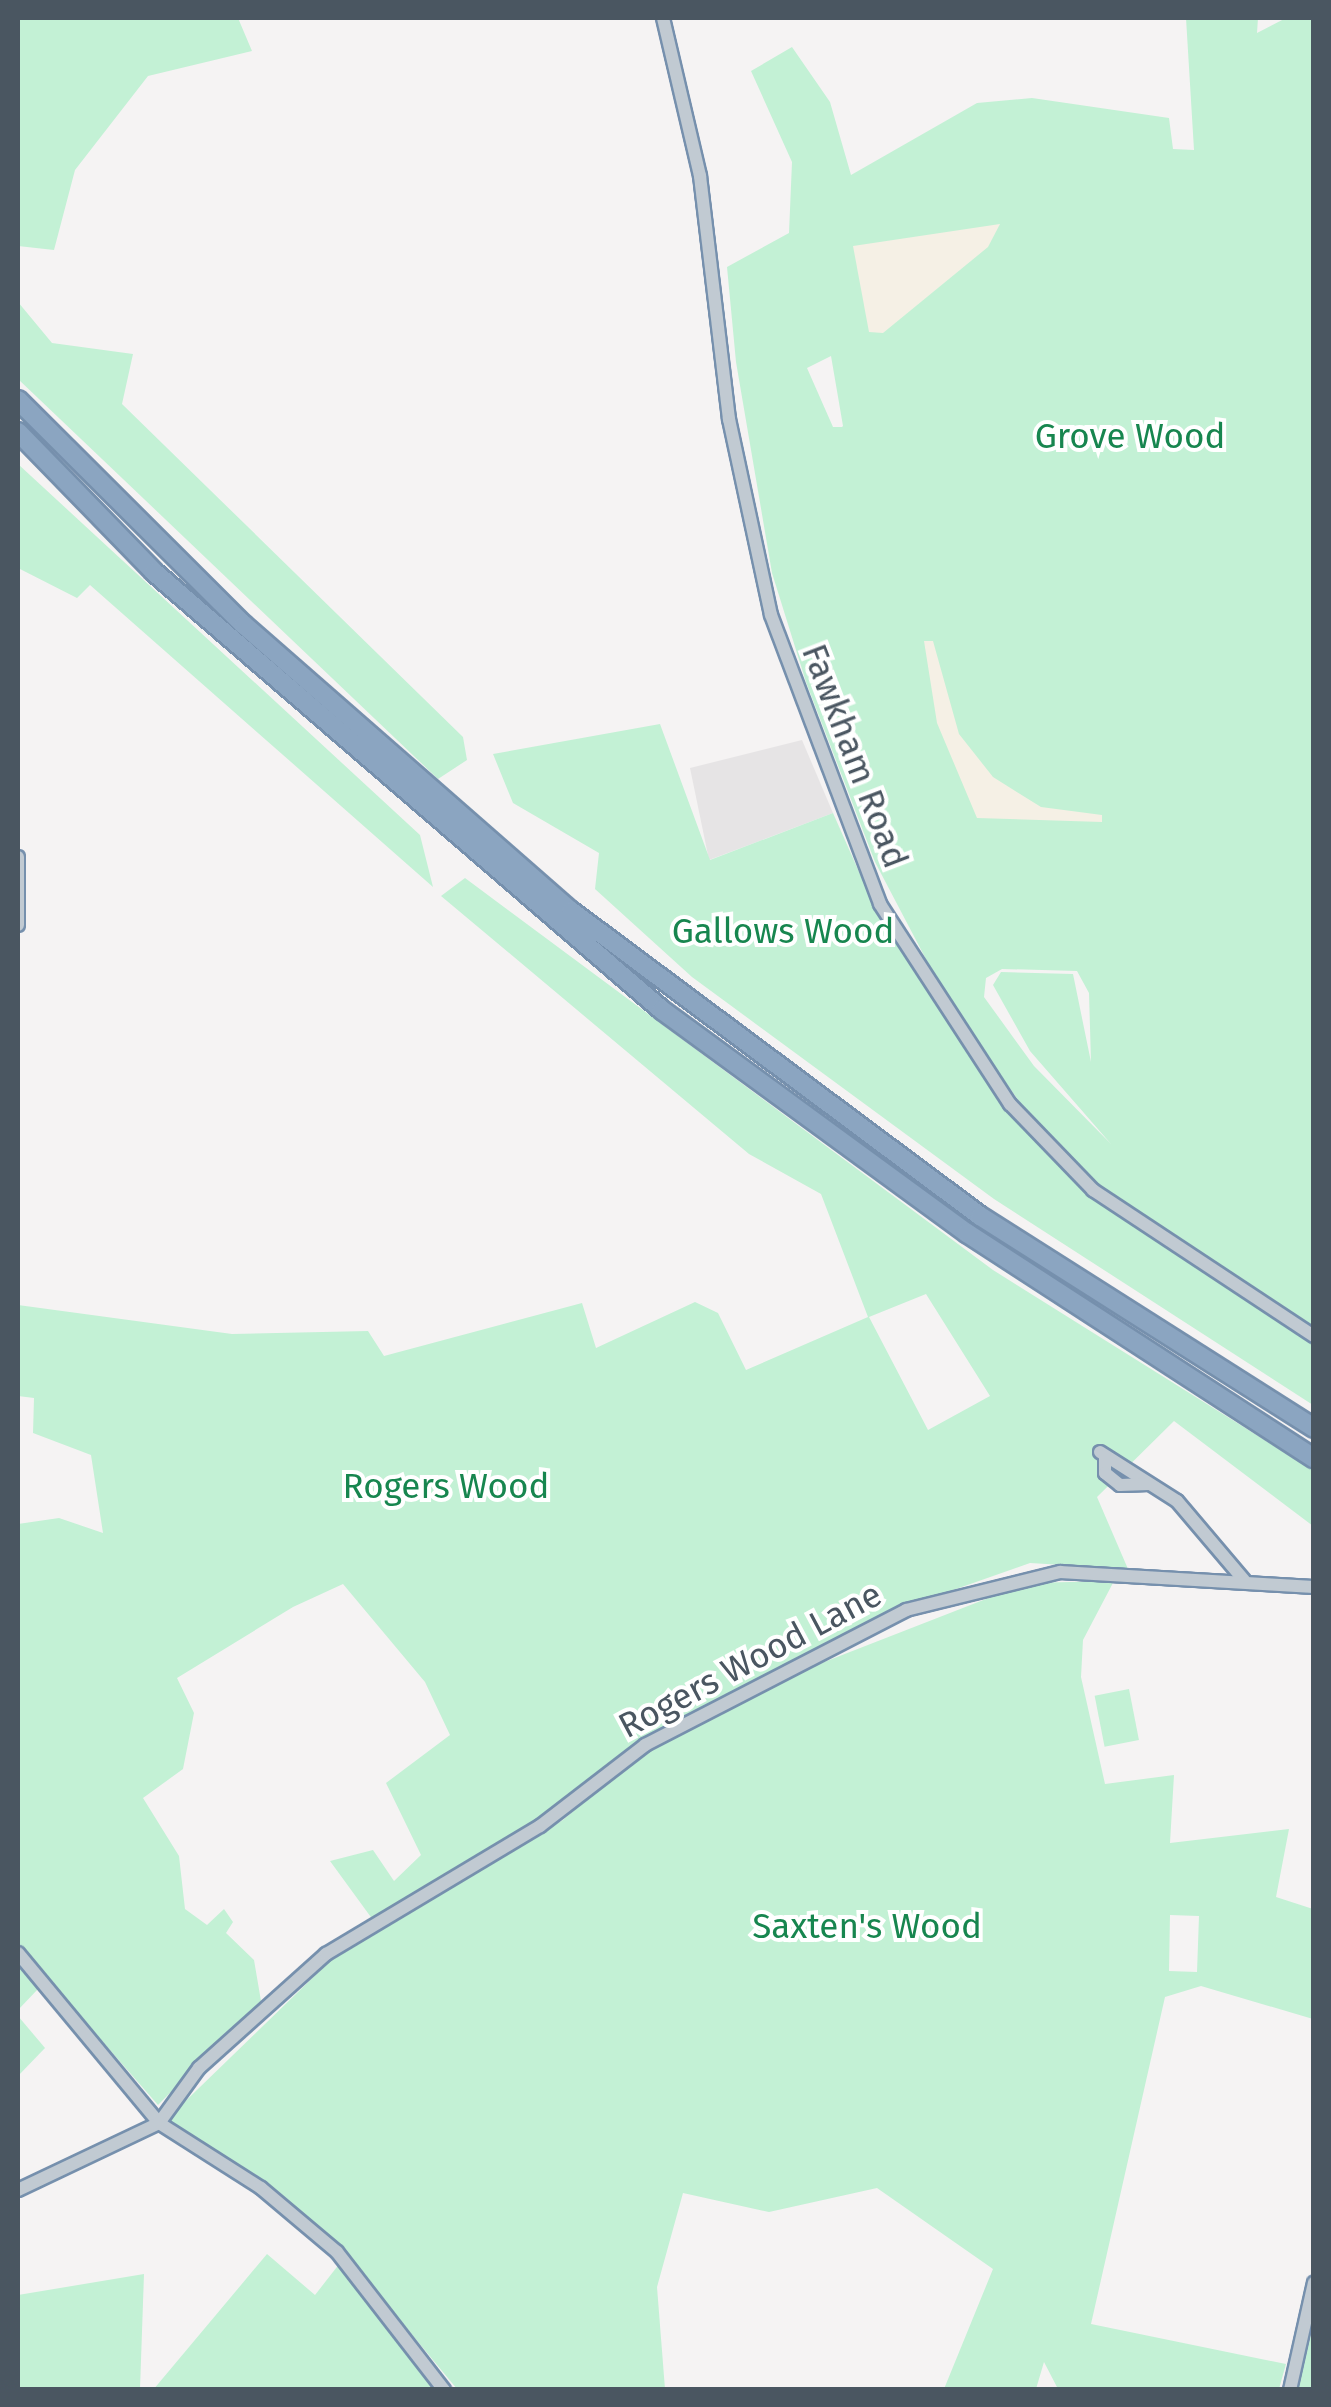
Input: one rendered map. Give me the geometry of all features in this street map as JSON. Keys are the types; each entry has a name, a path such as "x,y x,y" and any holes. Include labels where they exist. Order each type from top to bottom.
{"highway":[{"path":"18,400 244,625 585,922 980,1216 1314,1428"},
{"path":"18,432 154,572 662,1010 1030,1277 1314,1458"}],"street":[{"name":"Fawkham Road","path":"663,18 700,176 729,419 771,615 880,904 1010,1104 1092,1190 1314,1336"},
{"path":"18,857 18,926"},
{"path":"1102,1454 1105,1473 1120,1486 1149,1484 1200,1522 1244,1580"},
{"path":"1216,1580 1229,1560"},
{"name":"Rogers Wood Lane","path":"159,2123 199,2068 326,1954 540,1826 645,1745 724,1700 906,1610 1060,1572 1314,1587"},
{"path":"18,1953 159,2123 262,2188 336,2252 444,2390"},
{"path":"18,2190 159,2123"},
{"path":"1290,2390 1314,2284"}],"shaded area":[{"path":"802,740 833,813 709,860 690,768"}],"green space":[{"path":"18,18 238,18 252,51 148,76 75,170 54,250 18,246"},
{"name":"Grove Wood","path":"1186,18 1258,18 1257,33 1286,18 1313,18 1313,1330 1104,1191 1021,1104 949,1003 875,862 806,682 772,573 736,362 727,267 789,233 792,162 751,71 792,47 830,102 851,175 977,103 1032,98 1169,118 1173,149 1194,150","holes":["831,356 843,426 842,427 833,427 807,368","1002,969 1077,971 1089,993 1091,1062 1073,974 1001,972 993,985 1030,1051 1111,1144 1034,1066 984,997 986,978"]},
{"path":"18,302 52,343 133,354 122,404 463,737 467,760 438,779 18,379"},
{"path":"18,464 420,835 433,887 90,585 77,598 18,568"},
{"name":"Gallows Wood","path":"660,724 710,860 833,813 875,908 1003,1108 1084,1190 1313,1344 1313,1405 994,1199 692,977 595,889 599,853 513,803 493,754"},
{"name":"Rogers Wood","path":"465,878 993,1270 1314,1471 1313,1526 1174,1421 1097,1497 1128,1569 1030,1563 882,1615 649,1736 548,1813 373,1920 330,1861 373,1850 394,1881 421,1855 386,1783 450,1735 425,1682 343,1584 293,1607 177,1678 194,1713 183,1769 143,1798 179,1856 185,1909 207,1925 224,1909 233,1922 226,1933 254,1960 261,2001 158,2105 18,1945 18,1524 59,1518 103,1533 91,1455 33,1433 34,1398 18,1396 18,1305 232,1334 368,1331 384,1356 582,1303 596,1348 695,1302 718,1313 746,1370 868,1317 821,1194 749,1154 441,896","holes":["926,1294 990,1396 928,1430 869,1317"]},
{"name":"Saxten's Wood","path":"1114,1581 1083,1640 1081,1677 1105,1784 1174,1775 1170,1843 1289,1829 1276,1897 1313,1909 1313,2019 1201,1986 1165,1997 1091,2324 1286,2364 1279,2389 1058,2389 1044,2362 1036,2389 944,2389 993,2269 877,2188 769,2212 683,2193 657,2287 665,2389 457,2389 361,2273 269,2184 167,2119 330,1961 563,1820 646,1749 750,1691 1027,1583","holes":["1170,1915 1199,1916 1197,1972 1169,1971"]},
{"path":"1129,1689 1139,1740 1105,1747 1095,1696"},
{"path":"18,1964 38,1989 18,2010"},
{"path":"18,2016 45,2048 18,2076"},
{"path":"267,2254 315,2295 340,2263 436,2389 153,2390"},
{"path":"144,2274 140,2389 18,2389 18,2295"},
{"path":"1313,2326 1313,2389 1298,2389"}],"sand":[{"path":"1000,224 988,247 883,333 869,332 853,246"},
{"path":"924,641 933,641 959,734 993,777 1041,807 1102,815 1102,822 977,818 937,723"}]}
